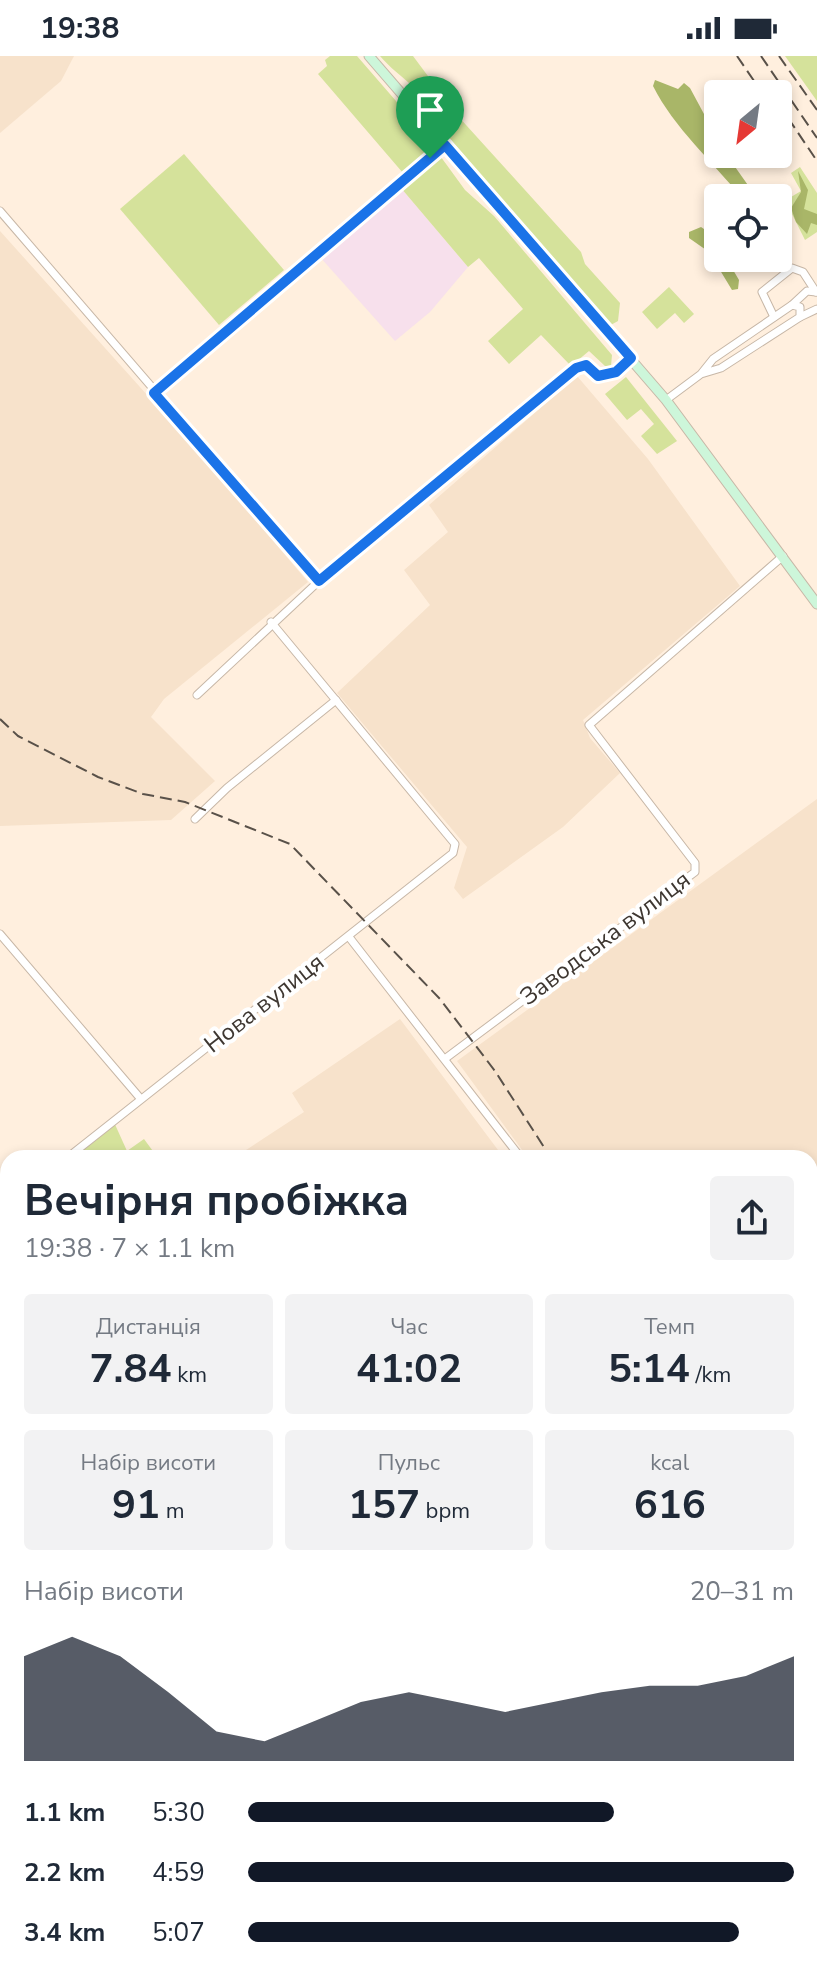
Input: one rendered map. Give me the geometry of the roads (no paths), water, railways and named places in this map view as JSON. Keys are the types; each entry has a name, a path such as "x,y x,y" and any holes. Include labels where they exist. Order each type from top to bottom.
{"main road":[{"path":"369,56 666,400 817,604"},
{"path":"807,589 817,598"}],"street":[{"path":"154,393 445,145"},
{"path":"0,211 319,581"},
{"path":"774,317 762,292 792,268 803,272 817,292"},
{"path":"666,400 701,374 713,359 792,305 807,291 817,292"},
{"path":"792,305 800,307 800,317"},
{"path":"701,374 721,368 817,309"},
{"path":"197,695 271,622 576,368 586,365 598,376 616,372 631,358"},
{"name":"Заводська вулиця","path":"446,1058 695,872 695,863 589,725 783,556"},
{"path":"195,819 227,788 336,700 271,622"},
{"name":"Нова вулиця","path":"77,1150 447,860 455,844 336,700"},
{"path":"0,934 140,1098"},
{"path":"349,937 515,1150"}],"railway":[{"path":"737,56 753,80"},
{"path":"761,56 817,138"},
{"path":"779,56 817,110"},
{"path":"792,124 817,161"},
{"path":"0,719 18,736 98,777 143,794 185,802 290,844 440,999 495,1071 546,1150"}]}
